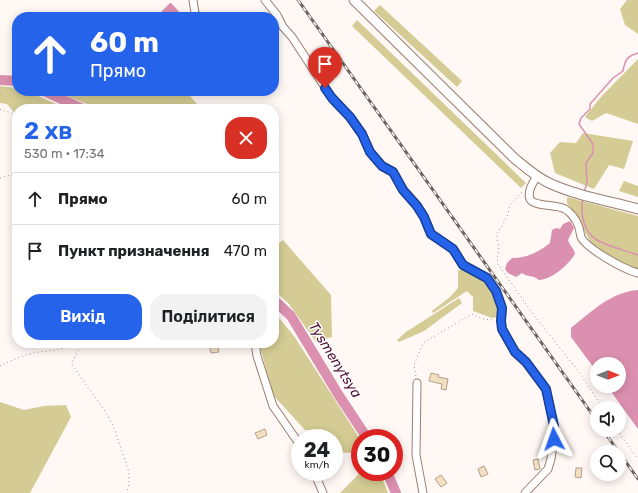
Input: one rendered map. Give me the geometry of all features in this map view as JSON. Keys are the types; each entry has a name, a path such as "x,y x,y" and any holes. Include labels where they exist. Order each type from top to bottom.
{"main road":[{"path":"354,0 514,158 537,176 549,183 569,190 638,209"}],"street":[{"path":"193,0 196,12"},
{"path":"265,0 275,12"},
{"path":"279,19 332,98 350,117 362,134 370,152 382,166 393,172 403,190 417,206 424,217 431,234 453,249 463,265 487,278 496,291 502,308 502,329 515,352 526,362 546,389 554,426 551,459 545,473 525,493"},
{"path":"537,176 530,189 530,198 532,202 540,205 550,205 564,208 573,216 578,225 582,238 593,248 616,264 638,273"},
{"path":"256,348 273,406 291,432"},
{"path":"417,383 416,455 423,493"},
{"path":"318,481 323,493"}],"path":[{"path":"0,109 12,114"},
{"path":"0,178 12,174"},
{"path":"530,189 521,193 510,205 508,217 497,234 499,247 497,259 498,264 533,314 579,372 598,401"},
{"path":"417,383 414,365 424,344 472,314 483,319 501,321"},
{"path":"0,366 18,358 39,352 58,350 62,348"},
{"path":"79,348 72,365 113,425 129,472 127,493"},
{"path":"622,437 638,460"}],"shaded area":[{"path":"627,0 638,0 638,34 625,25 620,9"},
{"path":"171,3 179,12 161,12"},
{"path":"380,5 462,81 457,87 374,11"},
{"path":"357,20 526,183 521,188 352,26"},
{"path":"638,59 638,124 606,113 592,121 585,117 600,98"},
{"path":"0,86 12,87 12,96 38,96 56,104 12,104 12,110 7,104 0,103"},
{"path":"68,96 190,96 197,104 87,104"},
{"path":"583,133 633,141 624,169 609,165 594,189 555,173 550,153 560,142 576,143"},
{"path":"624,181 638,186 638,197 619,191"},
{"path":"567,197 638,216 638,269 618,261 592,244 567,203"},
{"path":"570,221 574,228 568,240 575,254 560,271 550,277 539,280 522,273 516,277 508,273 505,269 507,263 512,258 528,256 542,249 550,243 552,230 556,228 560,229 563,224"},
{"path":"283,240 331,295 332,337 316,342 289,304 279,295 279,243"},
{"path":"458,270 464,270 480,277 492,289 499,307 497,317 492,318 473,311 473,297 467,291 433,313 432,311 450,297 458,288"},
{"path":"638,290 638,429 626,412 626,401 618,401 612,393 626,393 626,357 590,357 590,363 571,337 571,328 594,309 610,299"},
{"path":"459,298 462,303 424,331 399,342 397,340 406,332"},
{"path":"279,318 294,336 354,429 351,429 351,453 343,452 343,429 304,429 273,395 260,348 279,348"},
{"path":"0,402 24,410 44,406 66,405 71,417 30,493 0,493"},
{"path":"352,481 383,481 388,493 340,493"}],"building":[{"path":"210,348 218,348 219,352 211,353"},
{"path":"431,373 439,375 438,377 448,379 446,390 441,389 442,384 429,381"},
{"path":"265,429 267,435 258,439 255,433"},
{"path":"538,459 540,469 535,470 533,460"},
{"path":"484,466 488,474 481,477 478,469"},
{"path":"576,468 582,468 581,478 575,477"},
{"path":"441,475 447,483 441,487 435,479"}],"waterway":[{"path":"584,192 587,183 586,163 593,153 593,144 579,124 581,118 590,109 590,104 613,78 623,71 627,59 638,53"},
{"name":"Tysmenytsya","path":"0,80 12,81"},
{"name":"Tysmenytsya","path":"55,96 72,104"},
{"path":"583,198 582,215 588,232 597,240 607,245 638,255"},
{"name":"Tysmenytsya","path":"279,305 291,316 361,429"},
{"name":"Tysmenytsya","path":"391,481 396,493"}],"railway":[{"path":"298,0 590,411"},
{"path":"608,437 638,479"}],"route":[{"path":"325,88 332,98 350,117 362,134 370,152 382,166 393,172 403,190 417,206 424,217 431,234 453,249 463,265 487,278 496,291 502,308 502,329 507,340 515,352 526,362 546,389 554,426 554,439"}]}
